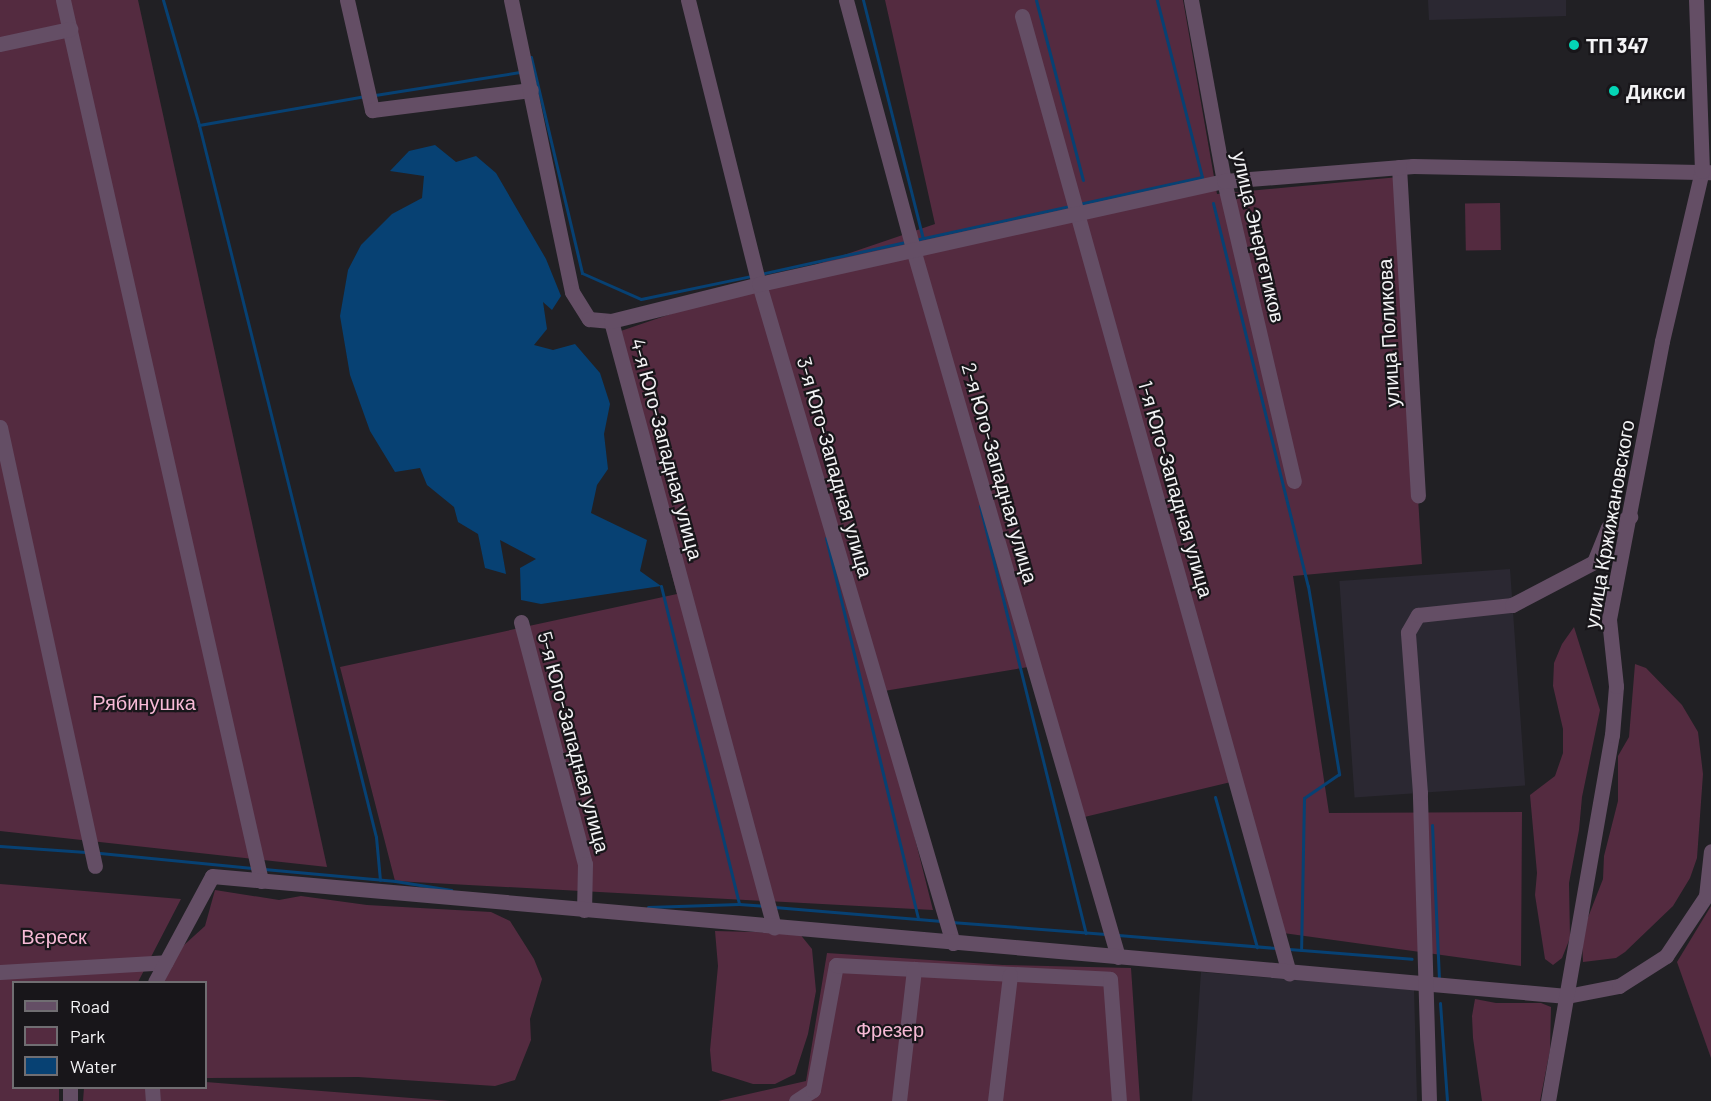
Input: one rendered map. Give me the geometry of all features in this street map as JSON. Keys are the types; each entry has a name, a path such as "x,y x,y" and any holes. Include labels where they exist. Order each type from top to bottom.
{"street":[{"path":"63,0 261,881"},
{"path":"347,0 372,110 531,90"},
{"name":"4-я Юго-Западная улица","path":"511,0 572,292 590,319 611,321 774,927"},
{"name":"3-я Юго-Западная улица","path":"688,0 759,284 953,943"},
{"name":"2-я Юго-Западная улица","path":"846,0 912,249 1118,957"},
{"name":"улица Энергетиков","path":"1191,0 1224,181 1294,481"},
{"name":"улица Кржижановского","path":"1548,1101 1612,735 1616,686 1609,619 1662,341 1706,172 1696,0"},
{"name":"1-я Юго-Западная улица","path":"1022,16 1289,973"},
{"path":"0,44 70,29"},
{"path":"611,321 912,249 1224,181 1399,167 1706,172"},
{"name":"улица Поликова","path":"1399,167 1418,495"},
{"path":"0,427 96,866"},
{"path":"1429,1101 1420,793 1408,632 1418,615 1512,605 1594,562 1608,528 1630,517"},
{"name":"5-я Юго-Западная улица","path":"521,622 585,864 584,910"},
{"path":"155,981 212,876 1567,996 1619,986 1666,956 1706,896 1711,851"},
{"path":"978,973 985,945"},
{"path":"0,972 166,962"},
{"path":"796,1101 813,1090 836,965 1110,979 1119,1101"},
{"path":"899,1101 914,969"},
{"path":"995,1101 1010,975"}],"shaded area":[{"path":"1428,0 1566,0 1566,16 1429,20"},
{"path":"1510,569 1525,785 1355,797 1339,581"},
{"path":"1201,972 1414,990 1417,1101 1192,1101"}],"green space":[{"name":"Рябинушка","path":"0,0 138,0 327,867 0,831"},
{"path":"885,0 1183,0 1217,194 1399,177 1422,564 1293,576 1329,813 1522,812 1521,966 1276,932 1231,782 1076,819 1034,666 878,692 933,910 395,881 340,667 677,594 609,335 935,224"},
{"path":"1500,203 1501,250 1466,251 1465,204"},
{"path":"1574,627 1600,710 1582,797 1579,830 1569,883 1570,938 1562,958 1553,965 1545,959 1535,895 1537,873 1530,795 1555,776 1563,753 1563,729 1553,686 1554,663 1562,644"},
{"path":"1635,664 1646,668 1682,705 1698,732 1703,774 1697,858 1690,878 1673,906 1625,952 1616,958 1583,962 1582,941 1587,920 1603,879 1604,856 1618,801 1618,756 1629,737"},
{"name":"Вереск","path":"0,884 181,899 139,981 12,981 12,1089 59,1089 59,1101 0,1101"},
{"path":"215,890 279,900 301,896 367,905 491,912 510,921 534,959 542,979 530,1019 531,1040 515,1080 495,1086 358,1077 207,1078 207,981 164,981 173,955 205,926"},
{"path":"1711,906 1711,1058 1677,962"},
{"path":"715,931 799,933 812,949 816,991 808,1034 795,1074 775,1084 753,1084 712,1071 710,1050 718,966"},
{"name":"Фрезер","path":"827,953 1003,965 1131,968 1140,1101 718,1101 806,1081"},
{"path":"1475,999 1496,1003 1541,1003 1551,1007 1550,1050 1540,1101 1482,1101 1473,1038 1472,1016"},
{"path":"207,1082 450,1101 83,1101 84,1089 207,1089"}],"water":[{"path":"435,145 456,162 476,156 496,173 546,259 561,296 552,310 543,302 547,329 534,345 553,350 575,344 600,373 610,404 604,434 608,469 597,485 591,513 647,540 640,571 661,586 541,604 521,600 520,568 536,559 500,540 506,574 485,568 478,534 458,522 454,507 427,485 420,468 395,472 370,431 350,375 340,316 348,270 361,245 392,214 422,198 424,176 390,171 409,151"}],"waterway":[{"path":"163,0 199,125 376,837 380,880"},
{"path":"863,0 923,238"},
{"path":"1036,0 1083,180"},
{"path":"1079,204 1202,177 1157,0"},
{"path":"531,57 582,273 641,299 751,276"},
{"path":"375,95 521,72"},
{"path":"199,125 365,96"},
{"path":"1213,203 1308,586 1339,774 1304,798 1301,950"},
{"path":"915,240 1070,206"},
{"path":"760,274 906,242"},
{"path":"980,506 1086,933"},
{"path":"826,538 918,919"},
{"path":"661,586 739,904"},
{"path":"1215,797 1257,947"},
{"path":"1432,825 1439,977"},
{"path":"0,846 86,852"},
{"path":"100,853 252,868"},
{"path":"264,869 395,881 451,890"},
{"path":"648,907 739,904 765,906"},
{"path":"774,907 941,921"},
{"path":"951,922 1106,934"},
{"path":"1118,935 1276,948"},
{"path":"1289,949 1412,959"},
{"path":"1440,1003 1447,1101"}],"place":[{"name":"ТП 347","path":"1574,45"},
{"name":"Дикси","path":"1614,91"}]}
